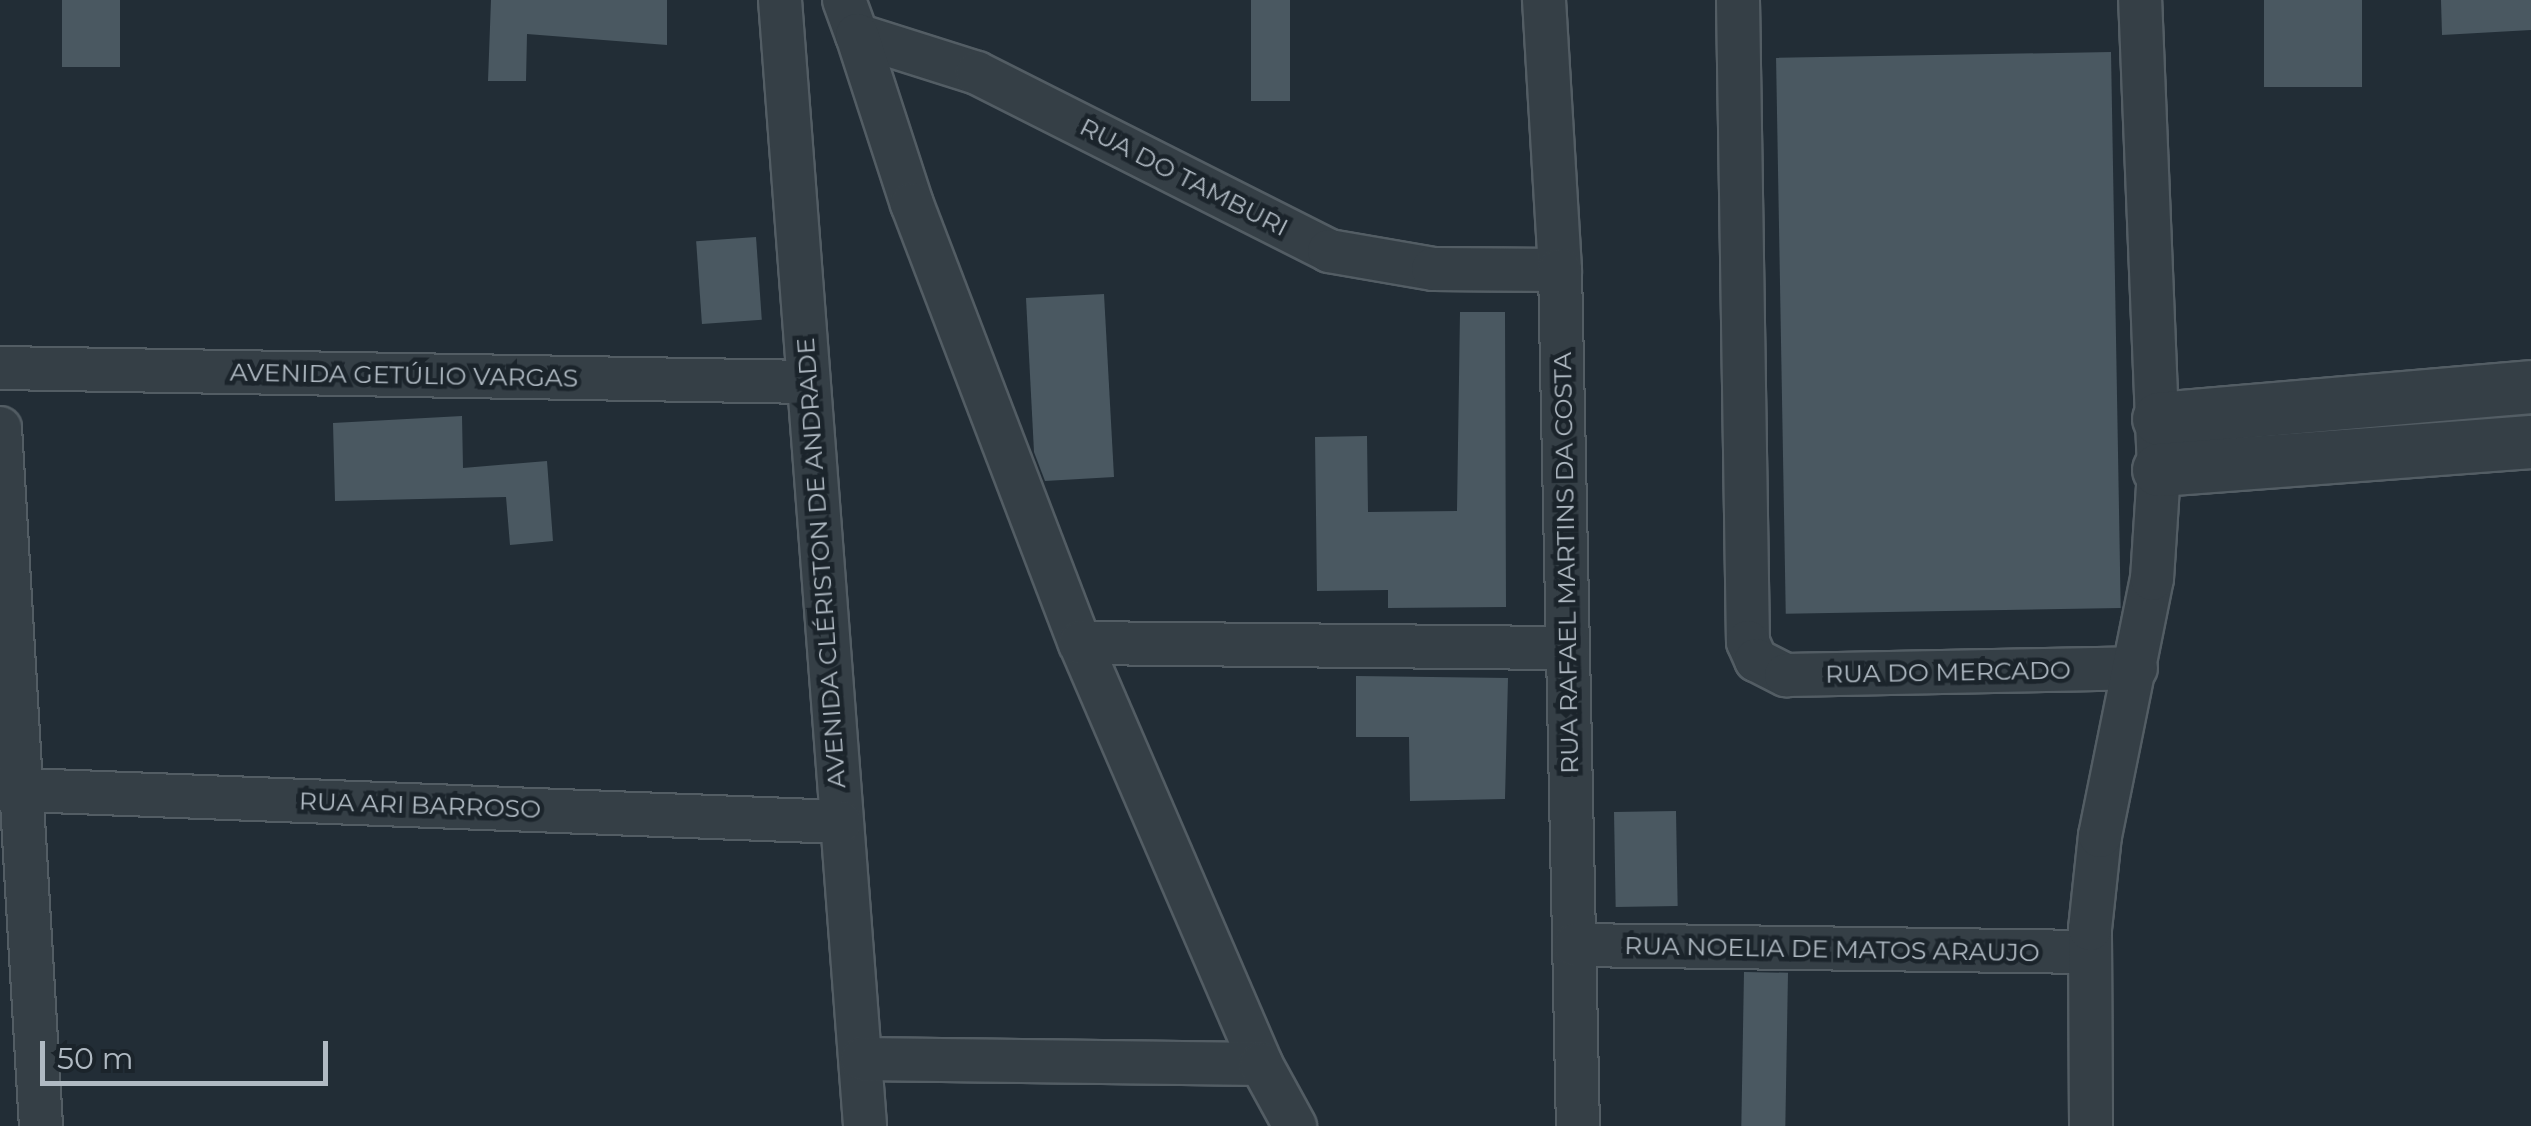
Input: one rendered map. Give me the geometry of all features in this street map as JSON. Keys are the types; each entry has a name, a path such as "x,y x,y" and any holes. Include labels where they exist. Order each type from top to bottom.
{"street":[{"name":"AVENIDA CLÉRISTON DE ANDRADE","path":"780,0 865,1126"},
{"name":"RUA RAFAEL MARTINS DA COSTA","path":"1544,0 1560,270 1578,1126"},
{"name":"RUA DO MERCADO","path":"1738,0 1748,642 1756,660 1786,675 2136,668"},
{"path":"2091,1126 2088,952 2100,836 2136,668 2160,470 2140,0"},
{"name":"RUA DO TAMBURI","path":"850,18 977,73 1329,251 1433,269 1560,270"},
{"path":"850,18 912,204 1080,643 1261,1064 1295,1126"},
{"name":"AVENIDA GETÚLIO VARGAS","path":"0,368 808,382"},
{"path":"2159,419 2531,387"},
{"path":"0,428 11,789 41,1126"},
{"path":"2160,470 2531,442"},
{"path":"1080,643 1568,648"},
{"name":"RUA ARI BARROSO","path":"11,789 840,822"},
{"name":"RUA NOELIA DE MATOS ARAUJO","path":"1575,945 2088,952"},
{"path":"862,1059 1261,1064"}],"building":[{"path":"62,0 120,0 120,67 62,67"},
{"path":"491,0 667,0 667,45 527,34 526,81 488,81"},
{"path":"1251,0 1290,0 1290,101 1251,101"},
{"path":"2264,0 2362,0 2362,87 2264,87"},
{"path":"2441,0 2531,0 2531,30 2442,35"},
{"path":"2111,52 2121,608 1786,614 1776,58"},
{"path":"756,237 762,320 702,324 696,241"},
{"path":"1104,294 1114,477 1045,481 1034,452 1026,298"},
{"path":"1460,312 1505,312 1506,607 1388,608 1388,590 1317,591 1315,437 1367,436 1368,512 1457,511"},
{"path":"462,416 463,468 547,461 553,541 510,545 506,497 335,501 333,423"},
{"path":"1356,676 1508,678 1505,799 1410,801 1409,737 1356,737"},
{"path":"1676,811 1678,906 1616,907 1614,812"},
{"path":"1744,972 1788,973 1785,1126 1741,1126"}]}
